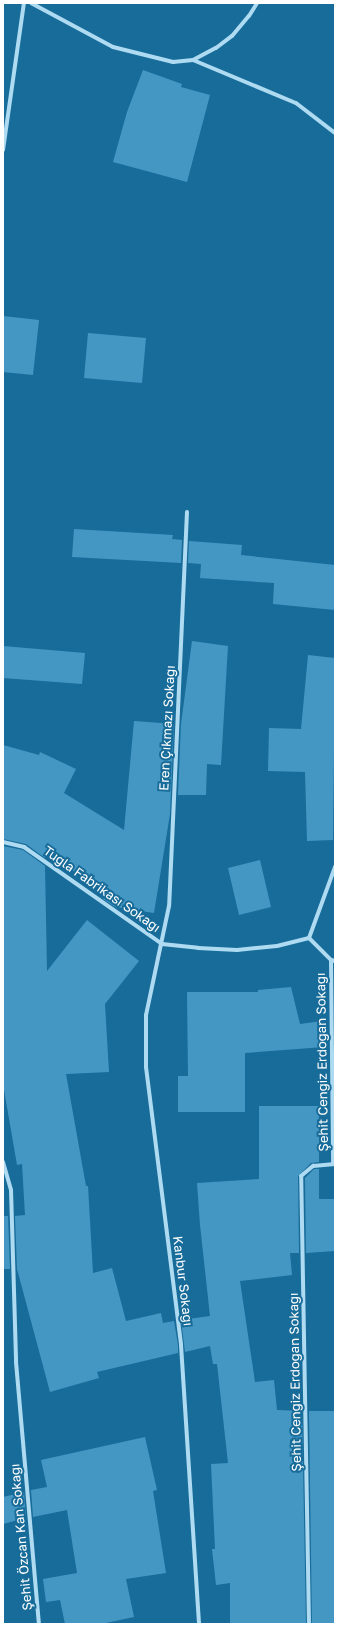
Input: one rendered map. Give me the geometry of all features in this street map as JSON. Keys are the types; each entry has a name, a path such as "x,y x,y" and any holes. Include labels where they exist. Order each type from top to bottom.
{"street":[{"path":"3,150 24,3"},
{"path":"32,3 113,47 173,62 193,60 216,48 232,36 250,16 258,3"},
{"path":"193,60 296,104 335,133"},
{"name":"Eren Çıkmazı Sokağı","path":"162,944 169,906 187,512"},
{"name":"Tuğla Fabrikası Sokağı","path":"3,842 24,847 162,944 237,950 277,946 309,938"},
{"path":"333,960 309,938 335,866"},
{"name":"Kanbur Sokağı","path":"162,944 146,1015 146,1067 181,1345 199,1624"},
{"name":"Şehit Cengiz Erdoğan Sokağı","path":"309,1624 301,1176 313,1166 334,1164 333,960"},
{"name":"Şehit Özcan Kan Sokağı","path":"3,1162 11,1190 16,1362 39,1624"}],"building":[{"path":"143,70 182,84 181,87 210,95 187,182 113,162 127,112"},
{"path":"3,316 39,320 33,375 3,372"},
{"path":"88,333 146,338 142,383 84,378"},
{"path":"74,529 173,535 172,539 182,540 181,563 72,557"},
{"path":"189,541 242,545 241,555 335,565 335,610 273,604 274,583 200,578 201,564 188,563"},
{"path":"192,641 228,646 221,765 207,764 206,795 178,795 181,724"},
{"path":"3,646 85,653 82,684 3,678"},
{"path":"308,655 335,658 333,840 307,841 305,772 268,771 269,728 301,729"},
{"path":"134,721 174,724 170,814 154,913 115,907 103,899 108,893 45,853 45,858 26,844 3,839 3,745 39,755 40,752 76,769 64,793 124,830"},
{"path":"3,846 23,850 45,866 47,971 87,920 139,961 105,1004 109,1072 66,1074 86,1186 88,1186 93,1273 112,1268 126,1321 161,1313 163,1323 174,1321 178,1345 178,1353 97,1372 99,1378 50,1392 17,1269 15,1216 25,1215 22,1164 17,1165 3,1084"},
{"path":"260,860 271,907 239,915 228,868"},
{"path":"291,987 300,1024 322,1021 324,1047 245,1053 245,1112 178,1112 178,1076 188,1076 187,992 258,992 258,990"},
{"path":"259,1106 319,1106 319,1162 311,1163 298,1176 299,1253 290,1253 292,1275 240,1281 255,1382 274,1380 277,1410 302,1411 306,1624 230,1624 230,1583 216,1585 212,1549 215,1549 211,1464 228,1463 217,1364 213,1364 210,1346 185,1352 181,1320 210,1316 197,1183 259,1179"},
{"path":"314,1169 319,1169 319,1199 335,1199 335,1251 306,1253 305,1178"},
{"path":"3,1216 8,1216 10,1269 3,1269"},
{"path":"309,1411 335,1411 335,1624 312,1624"},
{"path":"145,1437 157,1490 153,1491 166,1573 126,1579 134,1617 101,1624 65,1624 60,1600 46,1602 43,1579 77,1573 67,1510 33,1517 31,1490 47,1487 41,1460"},
{"path":"24,1492 26,1518 3,1524 3,1497"}]}
